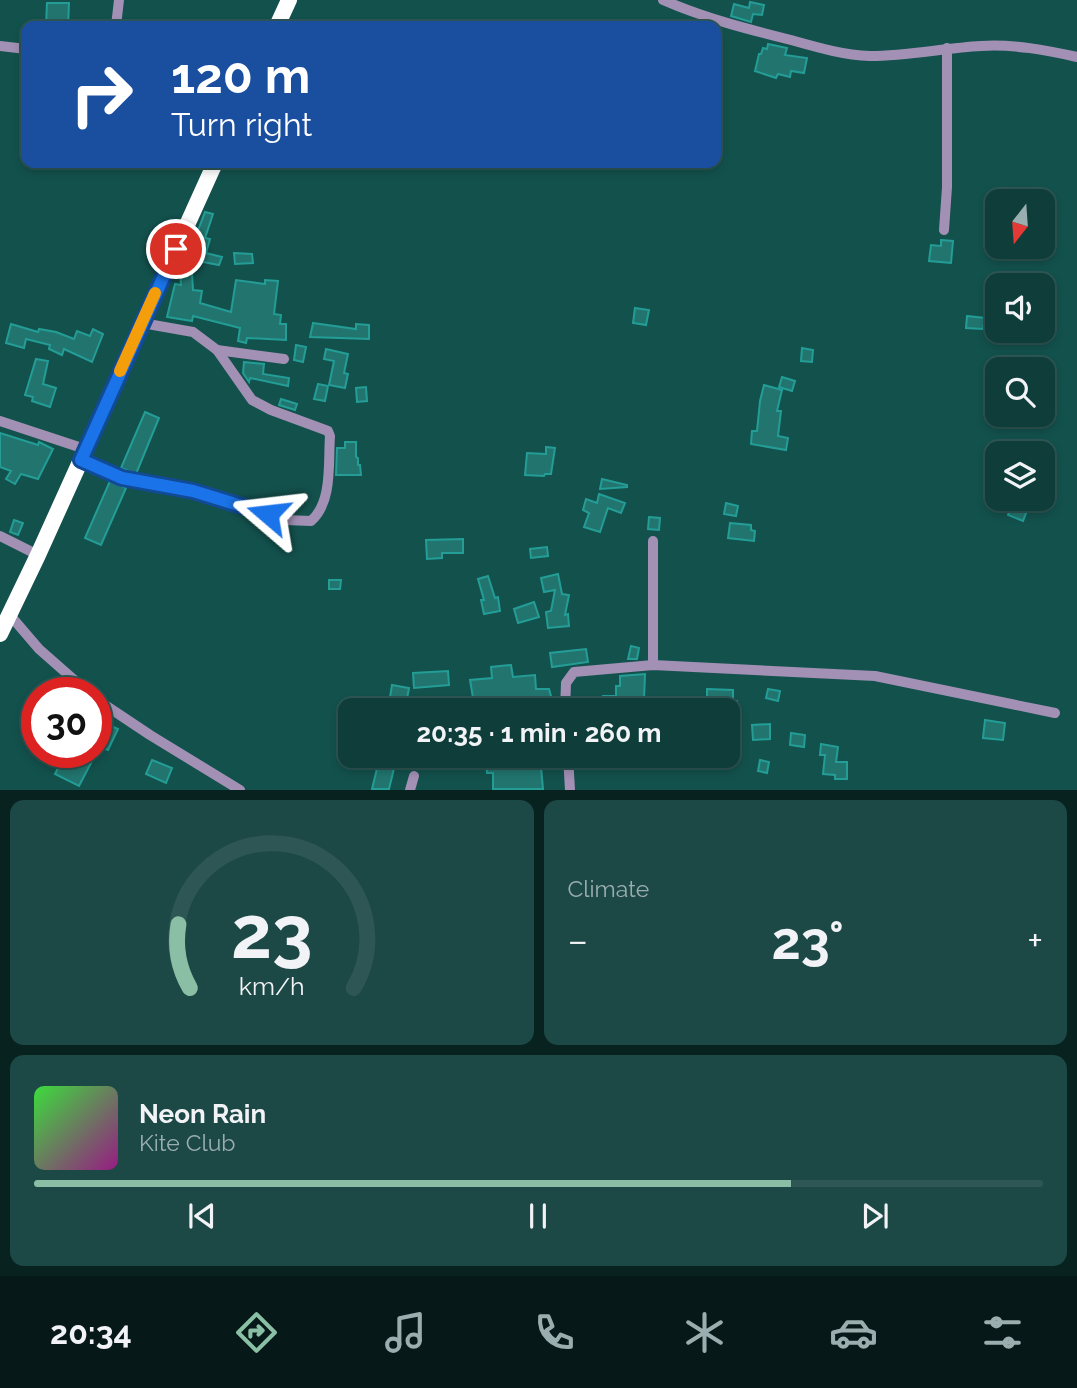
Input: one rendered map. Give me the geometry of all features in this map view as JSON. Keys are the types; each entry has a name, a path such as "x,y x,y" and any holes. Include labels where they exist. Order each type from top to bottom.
{"highway":[{"path":"279,21 289,0"},
{"path":"0,634 213,168"}],"street":[{"path":"117,21 119,0"},
{"path":"663,0 736,26 866,56 911,55 947,48 985,46 1014,47 1077,57"},
{"path":"0,47 21,49"},
{"path":"944,230 947,199 947,48"},
{"path":"0,421 83,455 131,481 193,491 286,520 311,521 320,513 324,499 330,436 328,431 252,400 217,350 194,332 142,323"},
{"path":"217,350 284,359"},
{"path":"0,536 38,555"},
{"path":"653,541 653,665"},
{"path":"9,614 39,649 70,677"},
{"path":"565,698 566,683 574,672 653,665 875,676 1055,713"},
{"path":"112,710 240,789"},
{"path":"569,768 570,789"},
{"path":"410,789 414,776"}],"building":[{"path":"750,2 764,5 762,15 753,14 751,22 731,16 734,4 749,8"},
{"path":"47,3 69,3 68,21 46,21"},
{"path":"768,44 787,48 785,55 807,58 804,73 791,71 790,77 778,74 776,78 755,71 759,54 763,48 767,49"},
{"path":"205,212 213,214 205,238 210,239 206,253 222,257 219,265 198,261 195,266 180,267 188,248 191,249"},
{"path":"941,240 953,241 951,263 929,261 931,245 941,246"},
{"path":"234,253 252,254 253,263 235,264"},
{"path":"180,271 192,273 193,290 202,291 200,303 231,312 236,280 265,284 265,280 278,281 274,314 281,315 280,324 286,324 286,340 247,338 246,343 238,341 240,328 193,316 192,321 167,317 175,284 181,285"},
{"path":"635,308 649,310 646,325 633,323"},
{"path":"967,316 985,318 983,329 966,328"},
{"path":"313,323 356,329 356,324 369,325 369,339 310,337"},
{"path":"11,324 38,332 39,329 56,332 74,339 77,331 90,336 93,329 103,334 92,362 64,349 62,355 49,349 50,345 26,339 24,348 6,343"},
{"path":"296,345 306,347 303,362 294,360"},
{"path":"802,348 813,350 812,362 801,361"},
{"path":"326,349 348,354 344,373 348,374 345,388 329,385 334,361 324,359"},
{"path":"36,359 48,361 43,384 56,388 50,407 32,401 33,397 25,395"},
{"path":"244,362 264,364 263,374 289,378 288,386 250,378 249,382 243,373"},
{"path":"782,377 795,381 792,391 779,387"},
{"path":"318,384 328,386 325,401 314,399"},
{"path":"764,385 782,390 777,411 781,411 778,436 788,438 786,450 751,444 752,431 757,431"},
{"path":"366,387 367,401 357,402 356,388"},
{"path":"281,399 297,404 295,410 279,405"},
{"path":"145,412 159,418 136,474 121,468"},
{"path":"0,433 38,445 39,442 53,449 38,479 21,474 15,484 6,479 11,471 0,467"},
{"path":"345,442 356,442 356,457 361,475 336,475 337,448 345,448"},
{"path":"546,447 555,448 551,474 525,475 527,453 546,454"},
{"path":"602,479 627,485 627,487 600,489"},
{"path":"110,481 126,488 101,545 85,538"},
{"path":"599,494 625,503 621,513 608,508 600,532 584,527 589,513 583,510 586,499 597,503"},
{"path":"726,503 738,506 736,516 724,514"},
{"path":"1010,511 1027,511 1023,521 1008,515"},
{"path":"649,517 660,518 659,530 648,529"},
{"path":"14,520 23,523 18,535 10,532"},
{"path":"730,523 751,525 751,530 755,531 754,541 728,538"},
{"path":"463,539 463,553 442,553 442,558 427,559 426,540"},
{"path":"547,547 548,556 531,558 530,549"},
{"path":"558,574 562,594 569,595 565,615 568,614 569,626 548,628 546,612 551,611 555,590 544,592 541,578"},
{"path":"488,576 495,598 498,597 500,611 484,614 481,600 484,600 478,579"},
{"path":"329,580 341,580 340,589 329,589"},
{"path":"534,602 539,617 518,623 514,609"},
{"path":"631,646 639,648 637,659 628,659"},
{"path":"586,649 588,662 552,667 550,653"},
{"path":"511,665 513,677 535,675 536,689 549,689 552,698 473,698 470,680 492,678 491,667"},
{"path":"448,671 449,685 414,688 413,673"},
{"path":"645,674 644,698 603,698 616,696 620,676"},
{"path":"392,685 409,688 407,698 390,698"},
{"path":"707,689 733,690 733,698 707,698"},
{"path":"768,689 780,691 778,701 766,698"},
{"path":"985,720 1005,723 1003,740 983,738"},
{"path":"770,724 770,739 753,740 752,725"},
{"path":"112,726 118,729 112,742"},
{"path":"791,733 805,735 804,747 790,745"},
{"path":"821,744 838,747 836,762 847,762 847,779 835,779 835,775 823,774 825,755 820,755"},
{"path":"152,760 172,768 166,783 146,774"},
{"path":"760,760 769,762 767,773 758,771"},
{"path":"58,768 88,768 79,786 55,774"},
{"path":"377,768 394,768 389,789 372,789"},
{"path":"487,768 541,768 543,789 493,789 493,773 487,773"}],"slow traffic":[{"path":"120,371 155,293"}],"route":[{"path":"176,249 81,460 131,481 193,491 268,514"}]}
